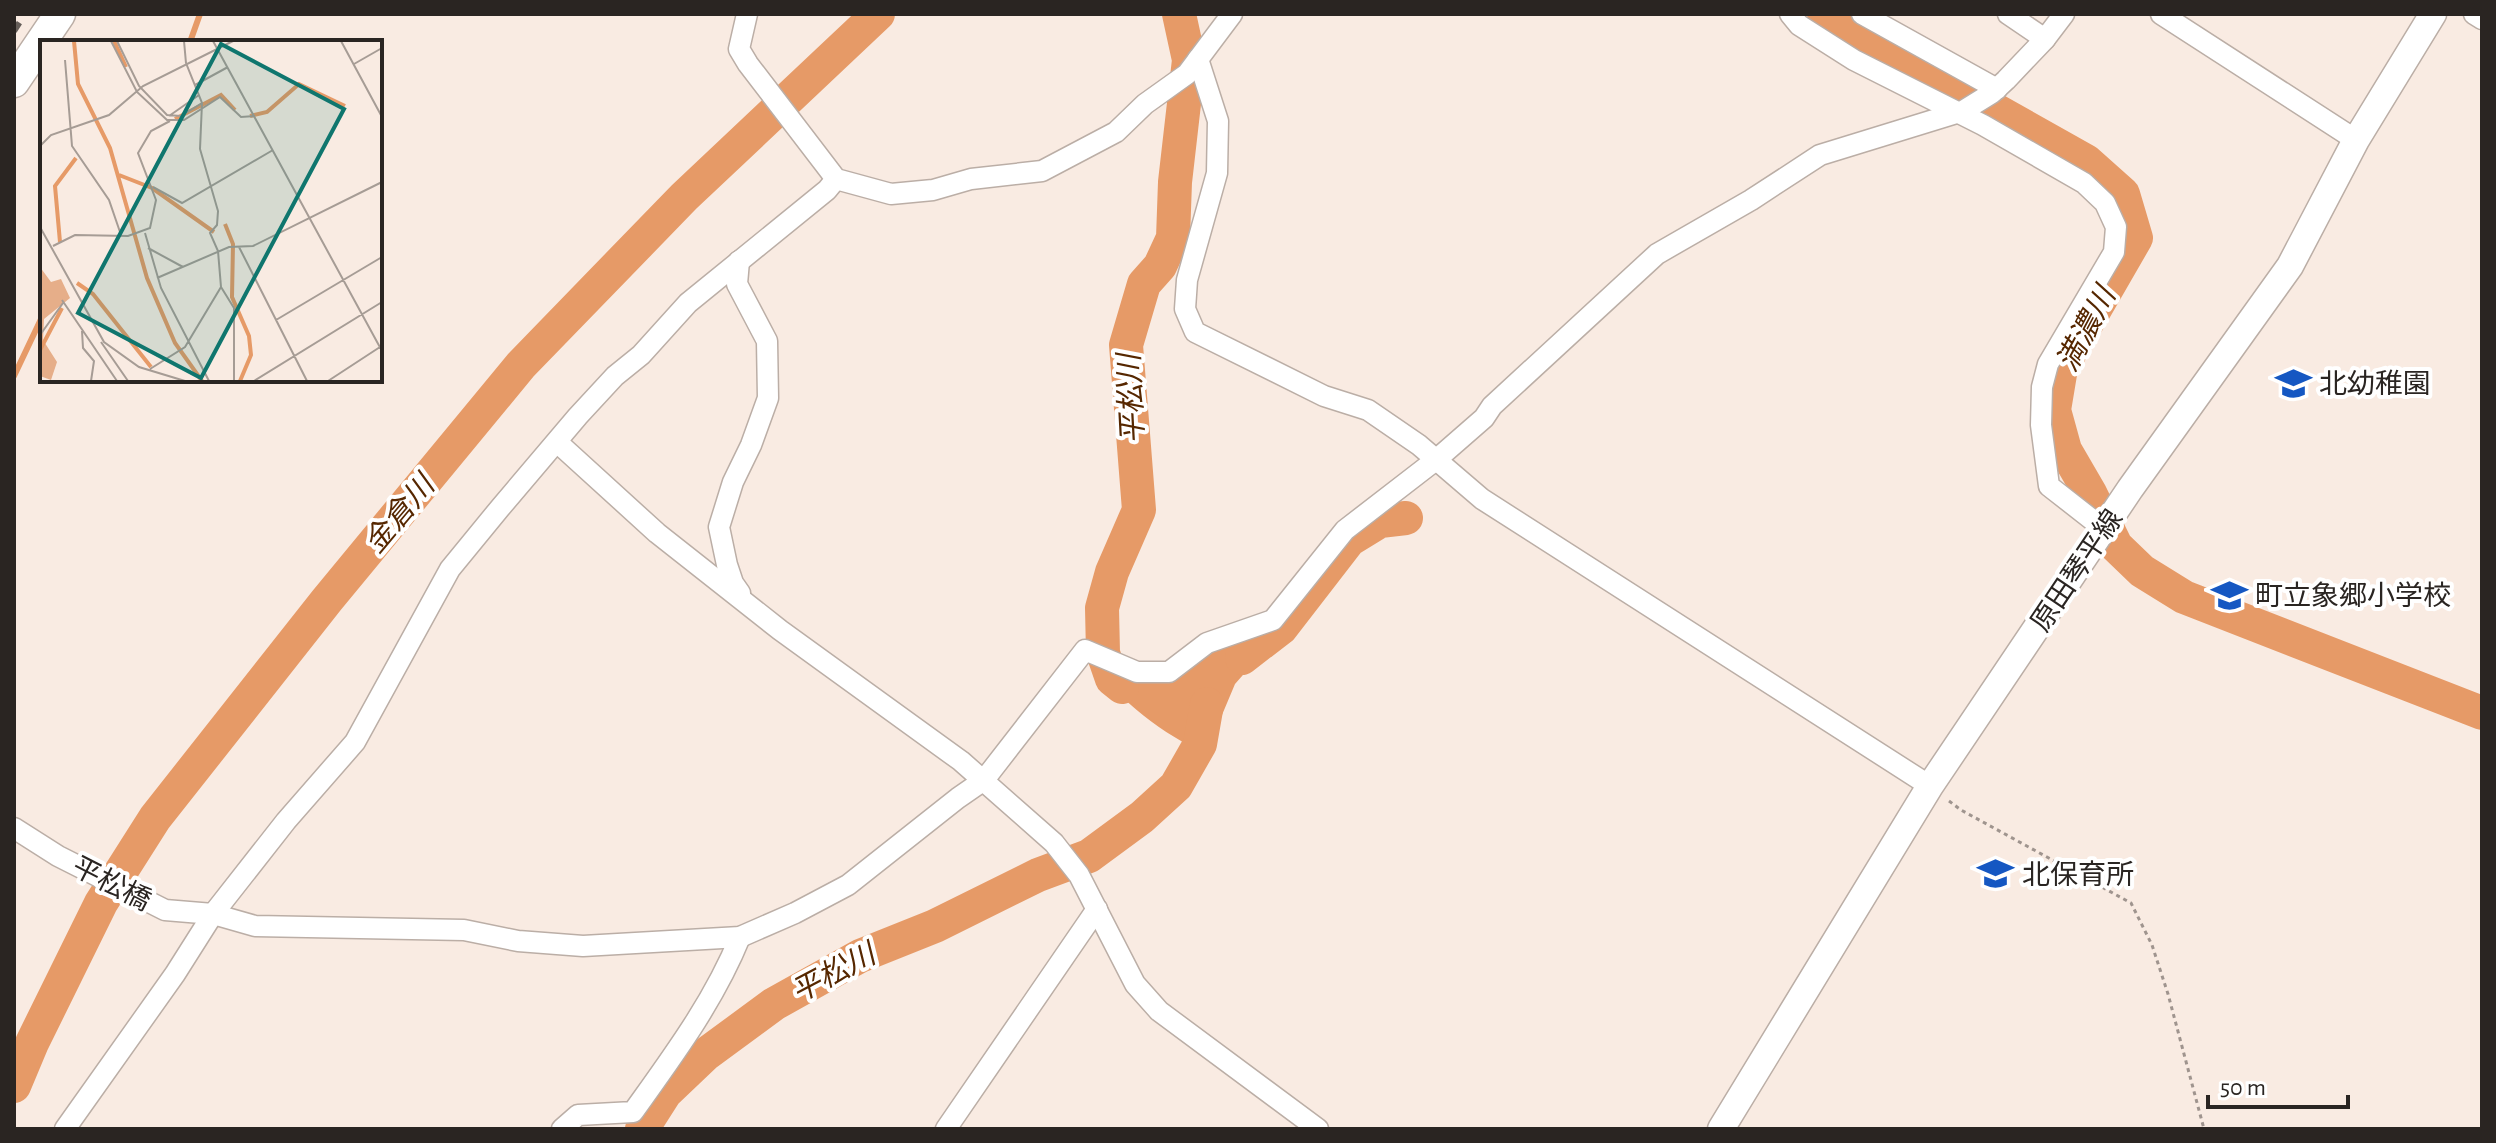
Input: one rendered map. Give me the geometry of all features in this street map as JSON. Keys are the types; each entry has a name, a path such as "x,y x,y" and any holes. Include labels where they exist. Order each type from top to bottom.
{"highway":[{"path":"42,40 60,14"},
{"path":"14,82 40,44"}],"main road":[{"name":"原田琴平線","path":"1721,1129 1930,786 2104,529 2290,266 2356,140 2433,14"}],"street":[{"path":"747,14 739,49 836,179 891,194 933,190 971,179 1042,171 1116,132 1145,104 1187,74 1232,14"},
{"path":"1790,14 1799,25 1854,60 1961,112 2084,183 2105,203 2116,227 2114,252 2048,364 2042,387 2041,425 2049,486 2104,529"},
{"path":"1862,14 1994,91"},
{"path":"2008,14 2045,39"},
{"path":"213,914 255,926 464,930 518,941 583,946 740,937 795,913 848,885 984,780 1085,650 1137,672 1169,672 1207,643 1273,620 1345,530 1437,459 1484,418 1492,406 1657,254 1751,200 1820,155 1961,112 1994,91 2045,39 2064,14"},
{"path":"2161,14 2356,140"},
{"path":"2474,14 2482,19"},
{"path":"1198,59 1218,121 1217,173 1187,280 1185,309 1195,332 1324,396 1368,410 1437,459 1482,499 1930,786"},
{"path":"65,1129 175,974 213,914 286,821 355,742 450,569 606,386 641,355 688,303 827,190 836,179"},
{"path":"739,261 737,284 767,341 768,370 768,398 733,482 719,527 733,583 744,599"},
{"path":"557,442 657,533 780,630 961,761 1054,843 1079,875 1135,984 1159,1011 1318,1129"},
{"name":"平松橋","path":"14,828 58,856 165,910 213,914"},
{"path":"946,1129 1097,909"},
{"path":"562,1129 578,1115 633,1112 725,975 740,937"}],"path":[{"path":"1930,786 1961,810 2131,903 2152,945 2164,982 2204,1129"}],"shaded area":[{"path":"1277,629 1279,634 1235,684 1206,753 1174,737 1144,715 1090,665 1094,662 1143,679 1222,641"}],"waterway":[{"path":"191,40 200,14"},
{"name":"金倉川","path":"14,1086 101,903 155,818 327,600 521,365 684,197 878,14"},
{"name":"平松川","path":"1122,687 1112,679 1103,653 1102,608 1112,572 1139,510 1126,345 1144,284 1160,266 1173,238 1175,182 1189,60 1179,14"},
{"name":"満濃川","path":"1824,14 2086,161 2123,194 2136,238 2061,368 2054,410 2065,450 2116,546 2142,571 2184,597 2482,713"},
{"path":"14,376 40,321"},
{"name":"平松川","path":"1242,658 1281,628 1349,540 1380,521 1406,518"},
{"name":"平松川","path":"642,1129 665,1093 706,1054 774,1004 860,956 935,926 1038,875 1089,856 1142,817 1176,786 1200,744 1207,704"}],"railway":[{"path":"14,31 25,14"}],"place":[{"name":"北幼稚園","path":"2293,383"},
{"name":"町立象郷小学校","path":"2229,595"},
{"name":"北保育所","path":"1996,874"}]}
